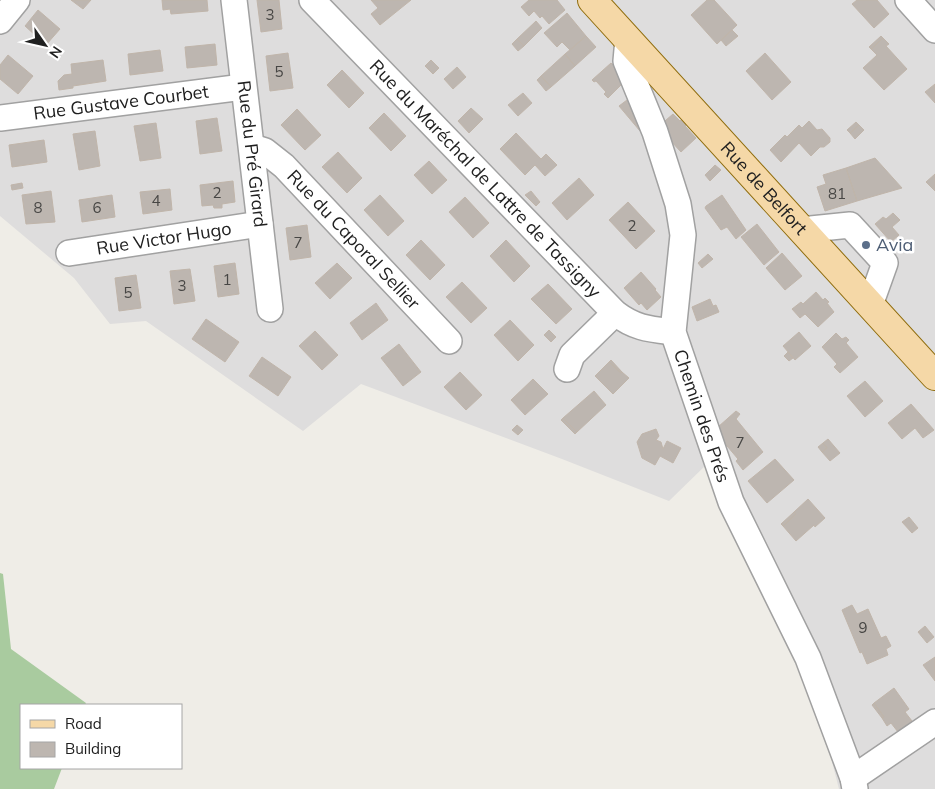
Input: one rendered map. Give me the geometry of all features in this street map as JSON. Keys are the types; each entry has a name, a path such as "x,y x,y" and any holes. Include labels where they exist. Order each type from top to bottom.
{"main road":[{"name":"Rue de Belfort","path":"592,0 935,376"}],"street":[{"path":"0,21 17,0"},
{"name":"Rue du Pré Girard","path":"234,0 270,309"},
{"name":"Rue du Maréchal de Lattre de Tassigny","path":"312,0 615,313 630,324 654,330 673,332"},
{"path":"908,0 935,30"},
{"name":"Chemin des Prés","path":"628,39 626,61 655,132 678,204 683,235 673,332 730,502 808,658 854,783 935,722"},
{"name":"Rue Gustave Courbet","path":"0,118 243,87"},
{"name":"Rue du Caporal Sellier","path":"252,147 265,151 284,166 449,342"},
{"name":"Rue Victor Hugo","path":"69,253 260,224"},
{"path":"801,230 850,225 885,263 870,305"},
{"path":"566,369 572,355 615,313"}],"shaded area":[{"path":"0,0 935,0 935,789 839,789 819,711 707,464 669,501 361,384 303,431 146,321 110,324 74,278 0,216"}],"green space":[{"path":"0,573 3,574 11,649 86,703 20,704 20,769 62,769 54,789 0,789"}],"building":[{"path":"71,0 91,0 83,9"},
{"path":"162,0 207,0 208,11 171,14 170,9 163,10"},
{"path":"257,0 279,0 282,29 261,32"},
{"path":"371,0 411,0 380,25 371,14 378,8"},
{"path":"529,0 557,0 565,10 549,24 534,11 529,16 521,7"},
{"path":"707,0 714,0 737,25 717,44 691,15"},
{"path":"857,0 877,0 889,14 874,28 852,4"},
{"path":"38,10 60,29 46,45 25,26"},
{"path":"567,13 586,36 570,50 562,42 557,47 544,33"},
{"path":"536,21 542,28 524,46 517,39"},
{"path":"732,30 738,36 726,46 721,40"},
{"path":"586,36 596,47 575,66 565,54"},
{"path":"881,36 883,38 871,49 869,47"},
{"path":"883,38 889,44 886,46 907,69 884,90 863,68 877,55 871,49"},
{"path":"517,39 524,46 518,51 512,44"},
{"path":"215,44 217,65 187,68 185,47"},
{"path":"160,50 163,71 130,75 128,54"},
{"path":"288,53 293,88 270,91 266,56"},
{"path":"765,53 791,82 772,100 746,71"},
{"path":"565,54 575,66 551,87 541,76"},
{"path":"8,55 33,76 18,94 0,79 0,65"},
{"path":"103,60 106,81 59,90 58,81 64,75 72,74 71,64"},
{"path":"431,60 439,68 433,74 425,66"},
{"path":"611,63 627,79 608,98 604,94 606,92 596,81 592,80"},
{"path":"457,67 466,77 453,89 444,79"},
{"path":"342,70 364,93 349,108 327,85"},
{"path":"541,76 551,87 546,91 537,80"},
{"path":"935,84 935,103 925,92"},
{"path":"523,93 532,103 518,116 508,105"},
{"path":"631,97 647,124 640,131 619,106"},
{"path":"471,108 483,119 469,133 458,121"},
{"path":"297,109 321,135 305,150 281,125"},
{"path":"384,113 406,136 391,151 369,128"},
{"path":"673,114 680,121 683,118 687,124 685,126 696,138 681,152 658,127"},
{"path":"217,118 222,151 200,154 196,121"},
{"path":"809,121 817,130 822,129 830,138 830,142 824,147 820,147 811,156 799,143 781,162 770,150 785,135 787,137 799,125 802,128"},
{"path":"856,122 859,125 850,133 847,130"},
{"path":"156,123 161,158 140,161 134,126"},
{"path":"859,125 864,130 855,139 850,133"},
{"path":"95,131 100,166 79,170 73,134"},
{"path":"516,133 541,159 546,154 557,165 545,176 535,165 525,175 500,149"},
{"path":"44,140 47,162 12,167 9,145"},
{"path":"338,152 362,178 347,193 322,167"},
{"path":"875,158 902,188 857,201 846,168"},
{"path":"429,161 447,180 432,194 414,175"},
{"path":"715,165 721,170 710,181 705,175"},
{"path":"846,168 857,201 825,211 817,187 826,184 823,175"},
{"path":"935,174 935,191 926,182"},
{"path":"579,178 594,195 567,220 552,203"},
{"path":"233,181 235,202 222,204 222,208 214,208 213,205 202,206 200,185"},
{"path":"22,183 23,188 12,190 11,185"},
{"path":"170,189 172,210 143,214 140,192"},
{"path":"51,191 55,222 26,224 22,195"},
{"path":"531,191 540,202 536,206 525,195"},
{"path":"112,195 115,217 82,222 79,200"},
{"path":"380,195 404,221 388,236 364,210"},
{"path":"722,195 746,230 736,239 727,227 721,230 705,208"},
{"path":"465,197 489,223 473,238 449,212"},
{"path":"628,202 655,231 636,249 609,220"},
{"path":"893,213 900,220 892,227 899,235 891,242 875,224 883,217 886,219"},
{"path":"757,224 779,252 764,265 741,237"},
{"path":"307,225 311,257 290,260 286,228"},
{"path":"421,240 445,265 430,280 406,255"},
{"path":"506,240 530,266 514,282 490,256"},
{"path":"782,253 802,276 785,290 766,268"},
{"path":"708,254 713,259 702,268 698,263"},
{"path":"235,263 239,294 218,297 214,266"},
{"path":"337,263 352,278 330,299 315,283"},
{"path":"190,269 195,301 174,304 170,271"},
{"path":"641,272 661,297 647,310 641,303 639,305 624,288"},
{"path":"136,275 141,308 119,311 115,278"},
{"path":"462,282 487,308 471,323 446,297"},
{"path":"548,284 572,309 556,324 531,299"},
{"path":"816,292 823,300 825,298 829,302 827,303 834,312 818,327 805,314 800,318 792,309 801,302 803,304"},
{"path":"710,299 713,306 716,305 719,312 697,321 692,307"},
{"path":"376,303 388,320 362,340 350,323"},
{"path":"206,319 239,342 225,362 192,339"},
{"path":"510,320 534,345 518,361 494,335"},
{"path":"549,330 556,337 551,342 544,335"},
{"path":"315,331 338,355 322,370 299,346"},
{"path":"799,332 811,346 795,360 783,346"},
{"path":"836,333 842,339 846,337 849,340 846,343 858,357 840,373 834,367 837,364 822,347"},
{"path":"399,344 421,372 403,386 381,358"},
{"path":"788,352 793,358 789,361 784,356"},
{"path":"262,357 291,377 278,396 249,376"},
{"path":"611,360 622,372 621,373 609,362"},
{"path":"609,362 629,378 613,394 595,376"},
{"path":"460,372 482,395 466,410 444,387"},
{"path":"533,379 548,394 525,415 511,400"},
{"path":"865,381 883,401 865,417 847,396"},
{"path":"594,391 606,405 577,432 563,418"},
{"path":"911,404 934,430 923,438 915,428 902,439 888,423"},
{"path":"736,411 740,414 736,419 763,452 743,470 736,461 738,459 717,434 721,431 718,427"},
{"path":"563,418 577,432 575,434 561,420"},
{"path":"517,425 523,430 518,435 512,430"},
{"path":"656,429 659,436 656,440 661,442 663,449 667,441 681,448 673,463 660,456 655,465 642,458 637,442 642,434"},
{"path":"828,439 840,453 830,461 822,452 827,448 823,443"},
{"path":"823,443 827,448 822,452 818,447"},
{"path":"775,459 794,480 767,503 748,481"},
{"path":"808,499 825,518 796,541 783,526"},
{"path":"794,512 796,514 783,526 781,524"},
{"path":"909,517 918,528 912,533 902,522"},
{"path":"852,605 857,614 868,609 881,638 886,636 891,646 886,649 888,655 867,664 862,652 860,653 842,610"},
{"path":"925,626 934,637 927,643 918,632"},
{"path":"935,657 935,681 923,665"},
{"path":"894,688 909,709 905,712 912,721 898,732 891,723 887,726 882,718 884,717 874,703"},
{"path":"874,703 884,717 882,718 872,705"}],"place":[{"name":"Avia","path":"866,245"}]}
